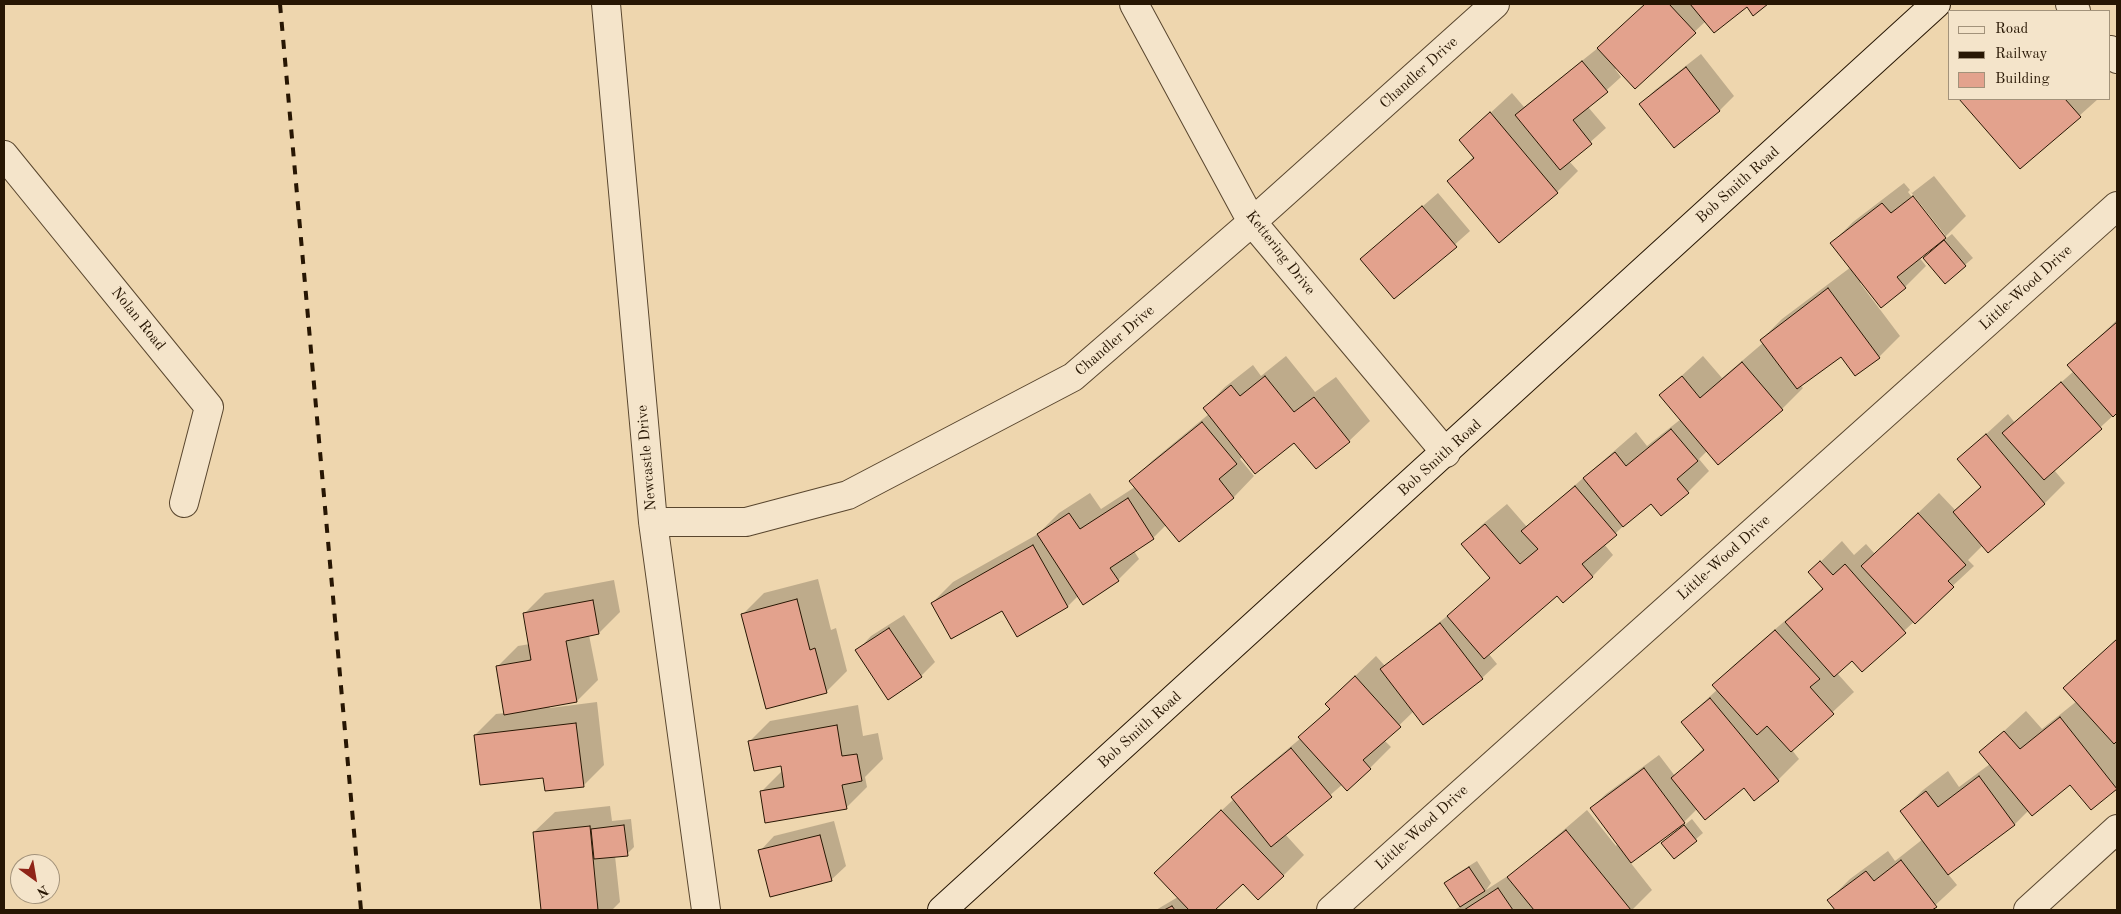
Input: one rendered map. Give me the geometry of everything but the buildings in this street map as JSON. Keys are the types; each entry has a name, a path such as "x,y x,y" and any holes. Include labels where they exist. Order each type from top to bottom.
{"street":[{"name":"Newcastle Drive","path":"606,4 653,522 706,910"},
{"name":"Kettering Drive","path":"1134,4 1252,222 1446,453"},
{"name":"Chandler Drive","path":"653,522 746,522 848,495 1073,377 1252,222 1495,4"},
{"name":"Bob Smith Road","path":"942,910 1446,453 1936,4"},
{"name":"Nolan Road","path":"4,155 209,407 184,503"},
{"name":"Little-Wood Drive","path":"1331,910 2117,206"},
{"path":"2028,910 2117,829"}],"railway":[{"path":"280,4 361,910"}]}
